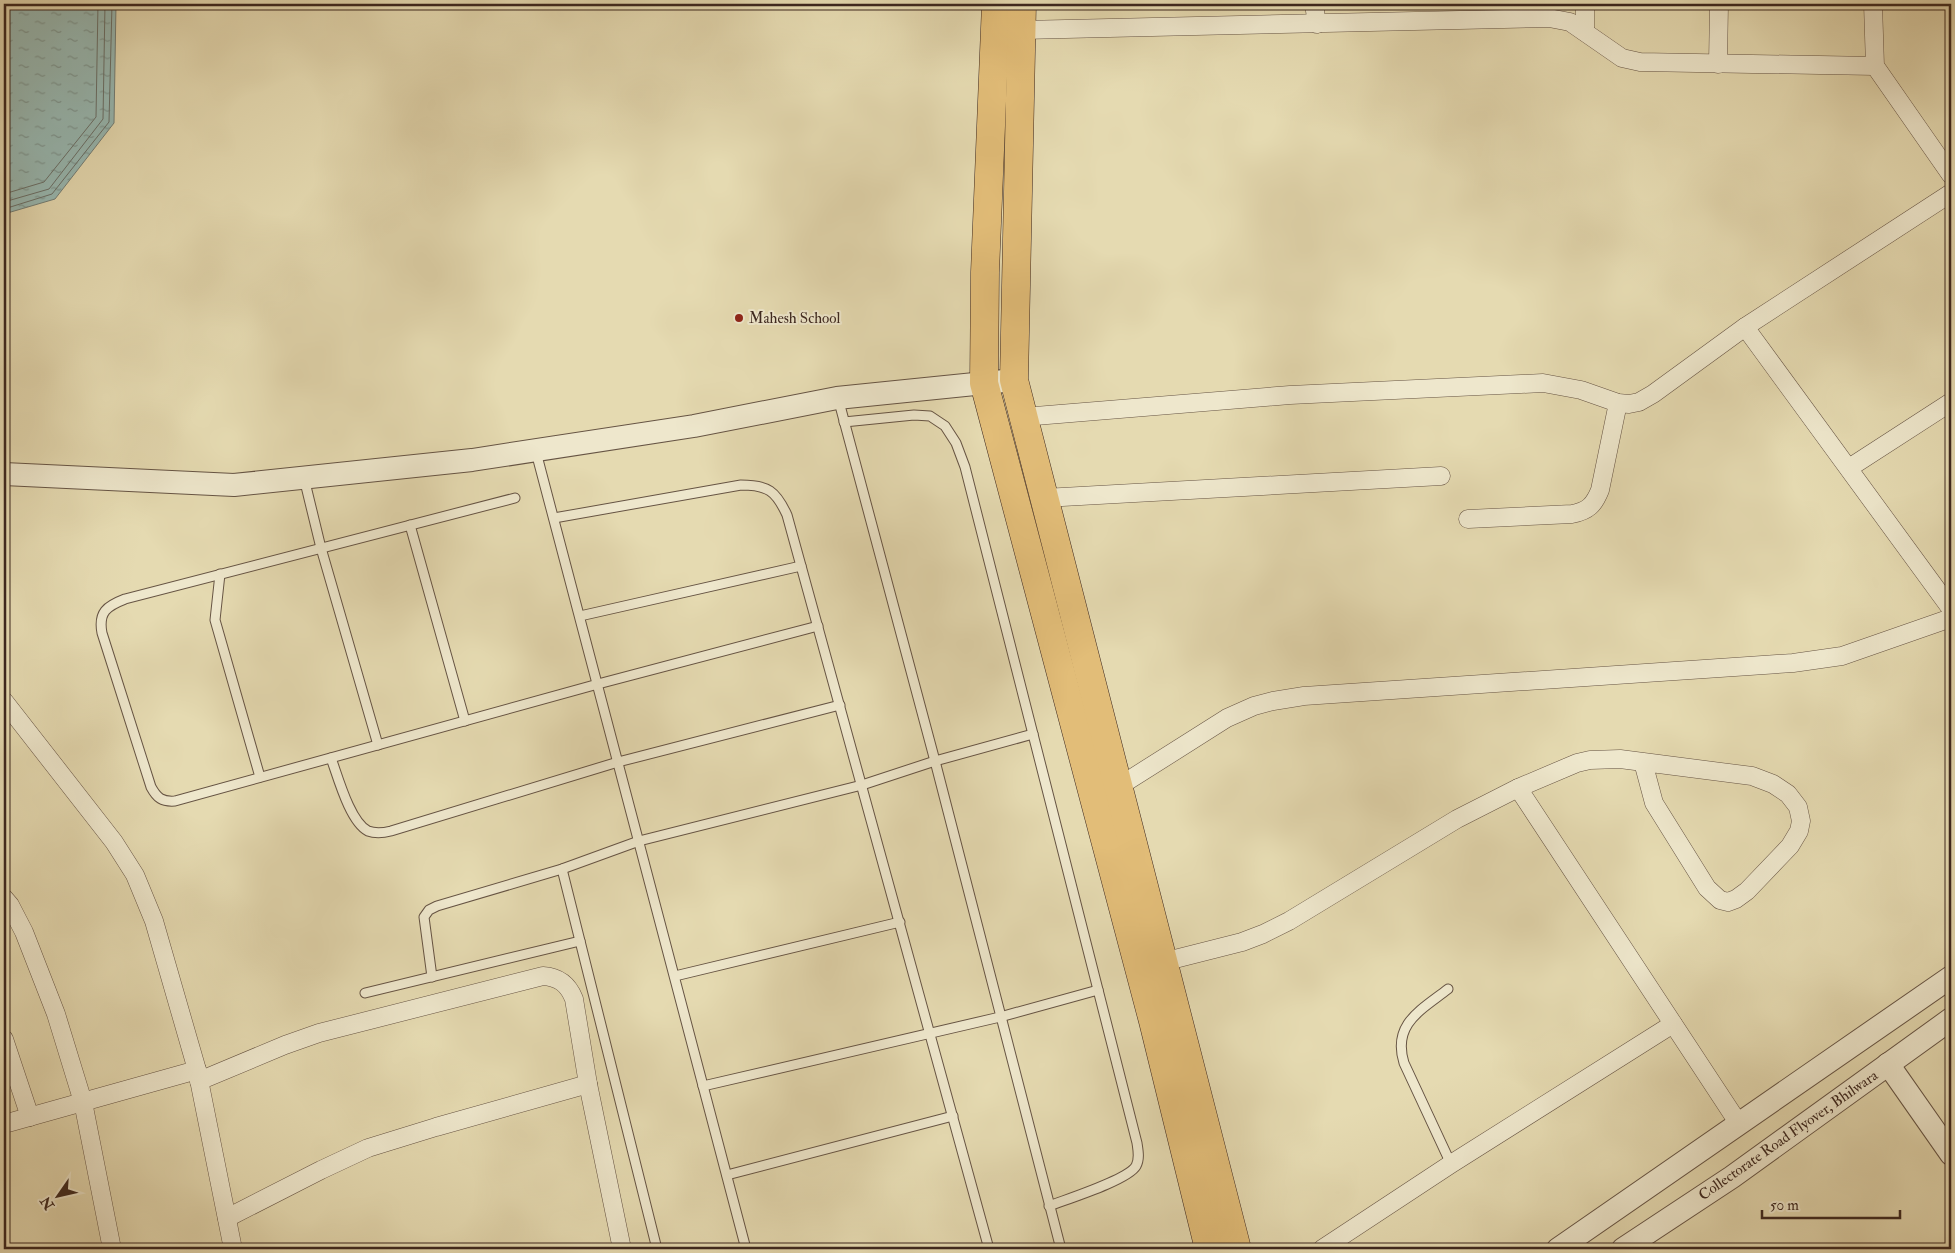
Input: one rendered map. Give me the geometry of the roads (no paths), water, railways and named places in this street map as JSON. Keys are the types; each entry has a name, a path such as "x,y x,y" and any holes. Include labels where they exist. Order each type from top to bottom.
{"main road":[{"path":"996,4 986,262 984,383 1140,973 1209,1249"},
{"path":"1022,17 1014,380 1237,1249"}],"street":[{"path":"1314,4 1317,24"},
{"path":"1585,4 1585,32"},
{"path":"1718,64 1719,4"},
{"path":"1873,4 1875,66 1951,175"},
{"path":"1022,17 1317,24 1549,18 1570,22 1622,58 1640,62 1875,66"},
{"path":"1023,417 1290,395 1543,383 1581,390 1618,403 1639,402 1653,394 1745,327 1951,193"},
{"path":"1745,327 1951,609"},
{"path":"4,474 234,486 472,460 694,426 837,398 1014,380"},
{"path":"1849,468 1951,402"},
{"path":"1468,518 1572,514 1584,512 1591,507 1596,501 1600,490 1618,403"},
{"path":"1044,498 1441,476"},
{"path":"1118,787 1227,718 1273,700 1304,696 1792,663 1842,656 1951,618"},
{"path":"4,702 114,842 135,875 154,921 198,1075 233,1249"},
{"path":"1163,962 1242,942 1264,934 1289,921 1457,819 1518,788 1584,761 1603,758 1643,762 1752,776 1773,784 1788,794 1798,807 1801,821 1799,831 1790,846 1747,891 1728,902 1720,900 1706,888 1658,810 1649,788 1643,762"},
{"path":"1518,788 1739,1124"},
{"path":"4,898 10,904 24,932 56,1014 83,1102 112,1249"},
{"path":"4,1124 83,1102 198,1075 319,1033 543,976 559,979 570,989 574,999 588,1084 622,1249"},
{"path":"1558,1249 1951,977"},
{"name":"Collectorate Road Flyover, Bhilwara","path":"1623,1249 1732,1177 1951,1019"},
{"path":"1322,1249 1451,1164 1673,1024"},
{"path":"4,1039 30,1117"},
{"path":"1888,1064 1951,1154"},
{"path":"227,1218 348,1156 368,1148 436,1126 588,1084"}],"lane":[{"path":"837,398 935,761 1061,1249"},
{"path":"844,422 914,415 930,416 945,426 956,442 965,467 1139,1157 1136,1166 1117,1180 1049,1206"},
{"path":"536,450 746,1249"},
{"path":"304,478 321,548 378,745"},
{"path":"554,518 741,485 758,485 768,489 779,498 787,515 840,705 988,1249"},
{"path":"515,498 220,574 115,603 107,608 100,622 102,633 151,787 159,799 166,802 175,801 598,684 818,626"},
{"path":"410,525 465,721"},
{"path":"580,616 801,566"},
{"path":"220,574 215,620 260,777"},
{"path":"331,758 354,816 360,825 377,834 618,762 840,705"},
{"path":"432,977 424,917 429,910 437,906 562,869 639,841 862,785 935,761 1033,734"},
{"path":"562,869 657,1249"},
{"path":"675,976 900,922"},
{"path":"364,993 580,941"},
{"path":"1448,989 1411,1019 1404,1030 1401,1040 1401,1051 1404,1063 1451,1164"},
{"path":"704,1086 1000,1017 1098,990"},
{"path":"727,1175 953,1116"}],"water":[{"path":"4,4 116,4 114,123 55,199 4,214"}],"place":[{"name":"Mahesh School","path":"739,318"}]}
